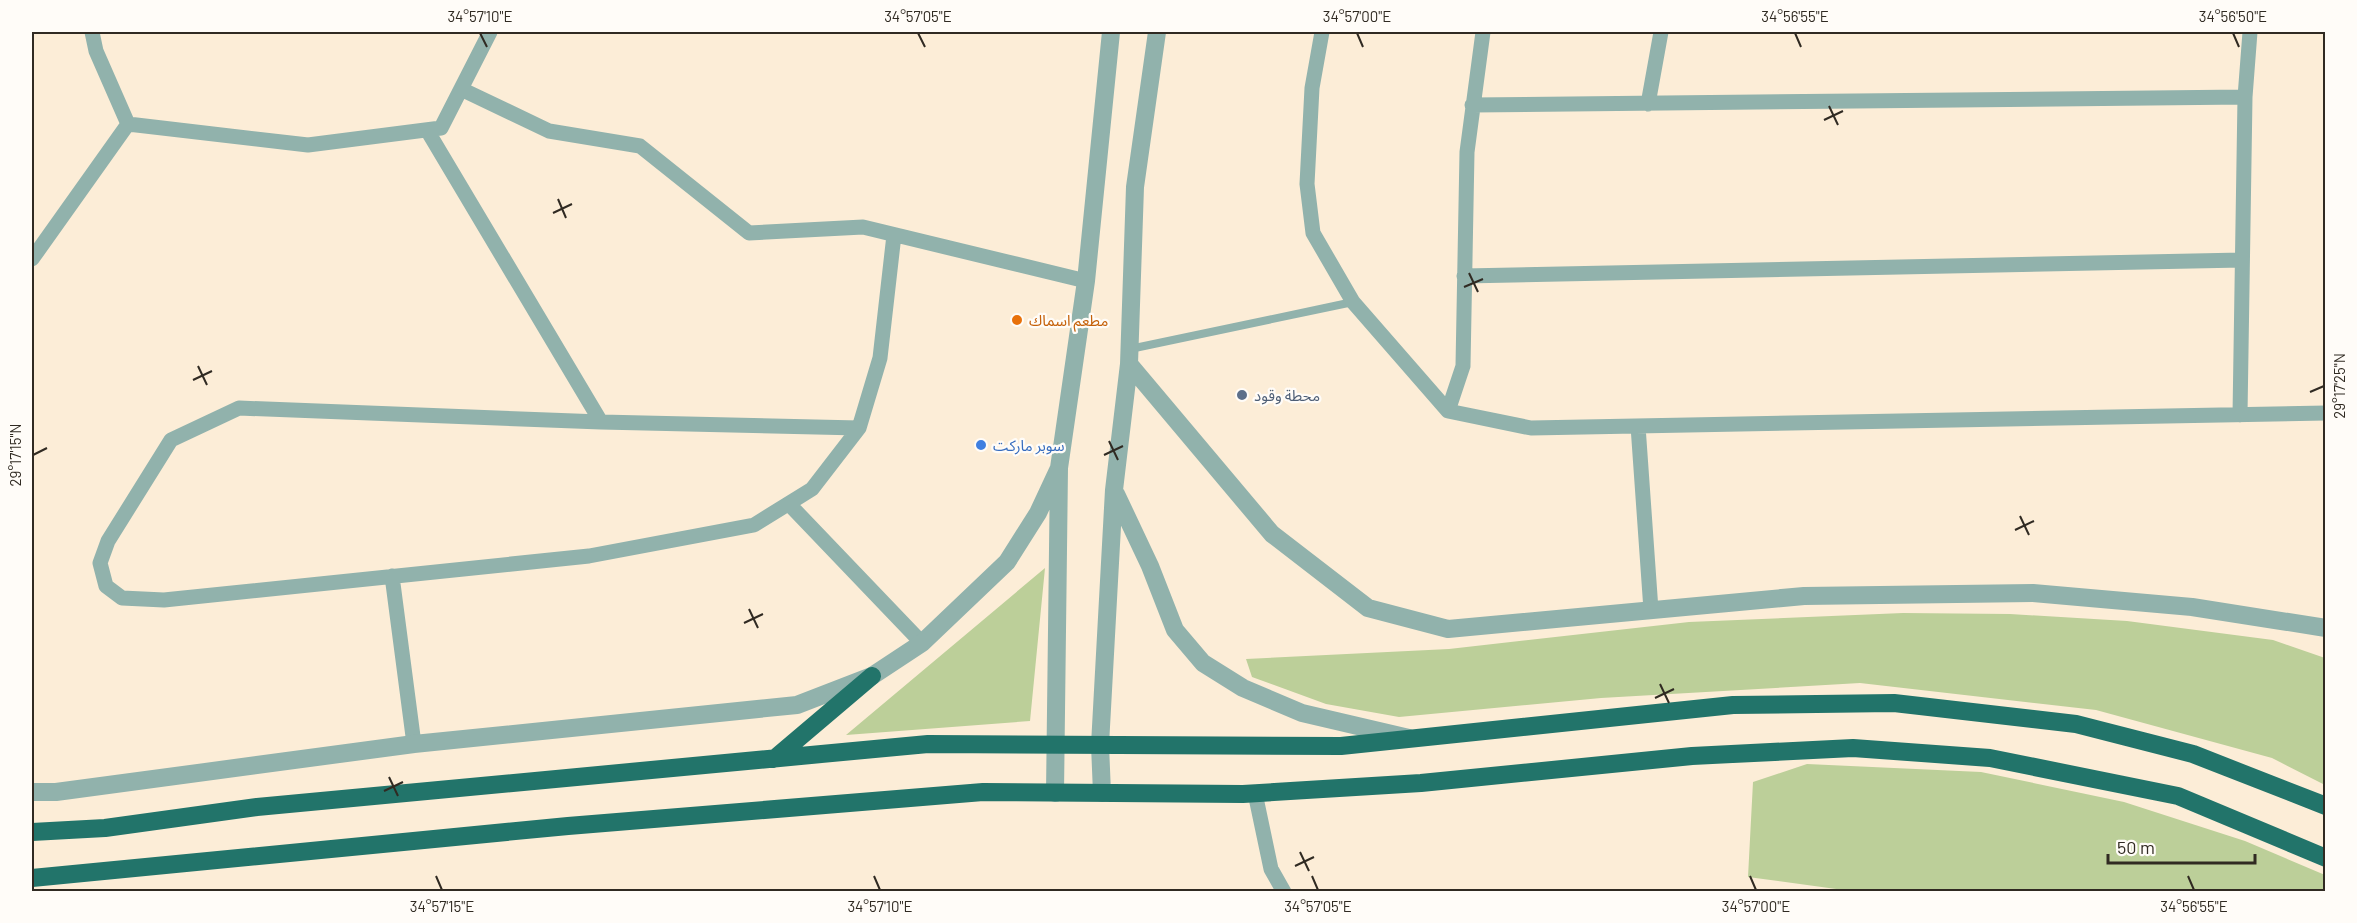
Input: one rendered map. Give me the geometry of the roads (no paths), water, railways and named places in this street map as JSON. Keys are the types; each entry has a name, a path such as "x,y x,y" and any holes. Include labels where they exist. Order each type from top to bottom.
{"highway":[{"path":"774,759 872,676"},
{"path":"32,832 105,828 257,807 928,744 1341,746 1733,705 1894,703 2076,724 2193,754 2325,806"},
{"path":"32,878 568,826 983,792 1255,793 1421,783 1692,756 1853,748 1990,758 2178,796 2325,858"}],"street":[{"path":"92,32 96,51 128,124"},
{"path":"128,124 308,145 441,128 490,32"},
{"path":"1055,793 1059,468 1086,281 1110,32"},
{"path":"1102,793 1101,745 1114,490 1129,357 1135,187 1156,32"},
{"path":"1322,32 1312,88 1307,184 1312,233 1353,302 1448,411 1531,428 2325,413"},
{"path":"1448,411 1463,366 1467,152 1483,32"},
{"path":"1648,104 1661,32"},
{"path":"2240,415 2245,98 2250,32"},
{"path":"461,89 549,131 640,146 749,233 863,227 1086,281"},
{"path":"1472,105 2245,98"},
{"path":"32,259 128,124"},
{"path":"427,130 601,422"},
{"path":"859,428 601,422 238,408 171,440 108,541 100,563 106,586 122,598 164,600 589,556 754,525 812,489 859,428 880,358 894,235"},
{"path":"1464,276 2242,260"},
{"path":"1129,357 1272,534 1368,608 1448,629 1804,596 2033,593 2192,607 2325,628"},
{"path":"1638,426 1651,610"},
{"path":"32,792 56,792 414,744 797,705 872,676 922,643 1007,562 1038,513 1059,468"},
{"path":"1114,490 1150,566 1175,630 1203,663 1243,688 1302,713 1411,738"},
{"path":"789,504 922,643"},
{"path":"392,576 414,744"},
{"path":"1255,793 1271,869 1284,891"}],"lane":[{"path":"1129,357 1353,302"}],"place":[{"name":"مطعم اسماك","path":"1017,320"},
{"name":"محطة وقود","path":"1242,395"},
{"name":"سوبر ماركت","path":"981,445"}]}
